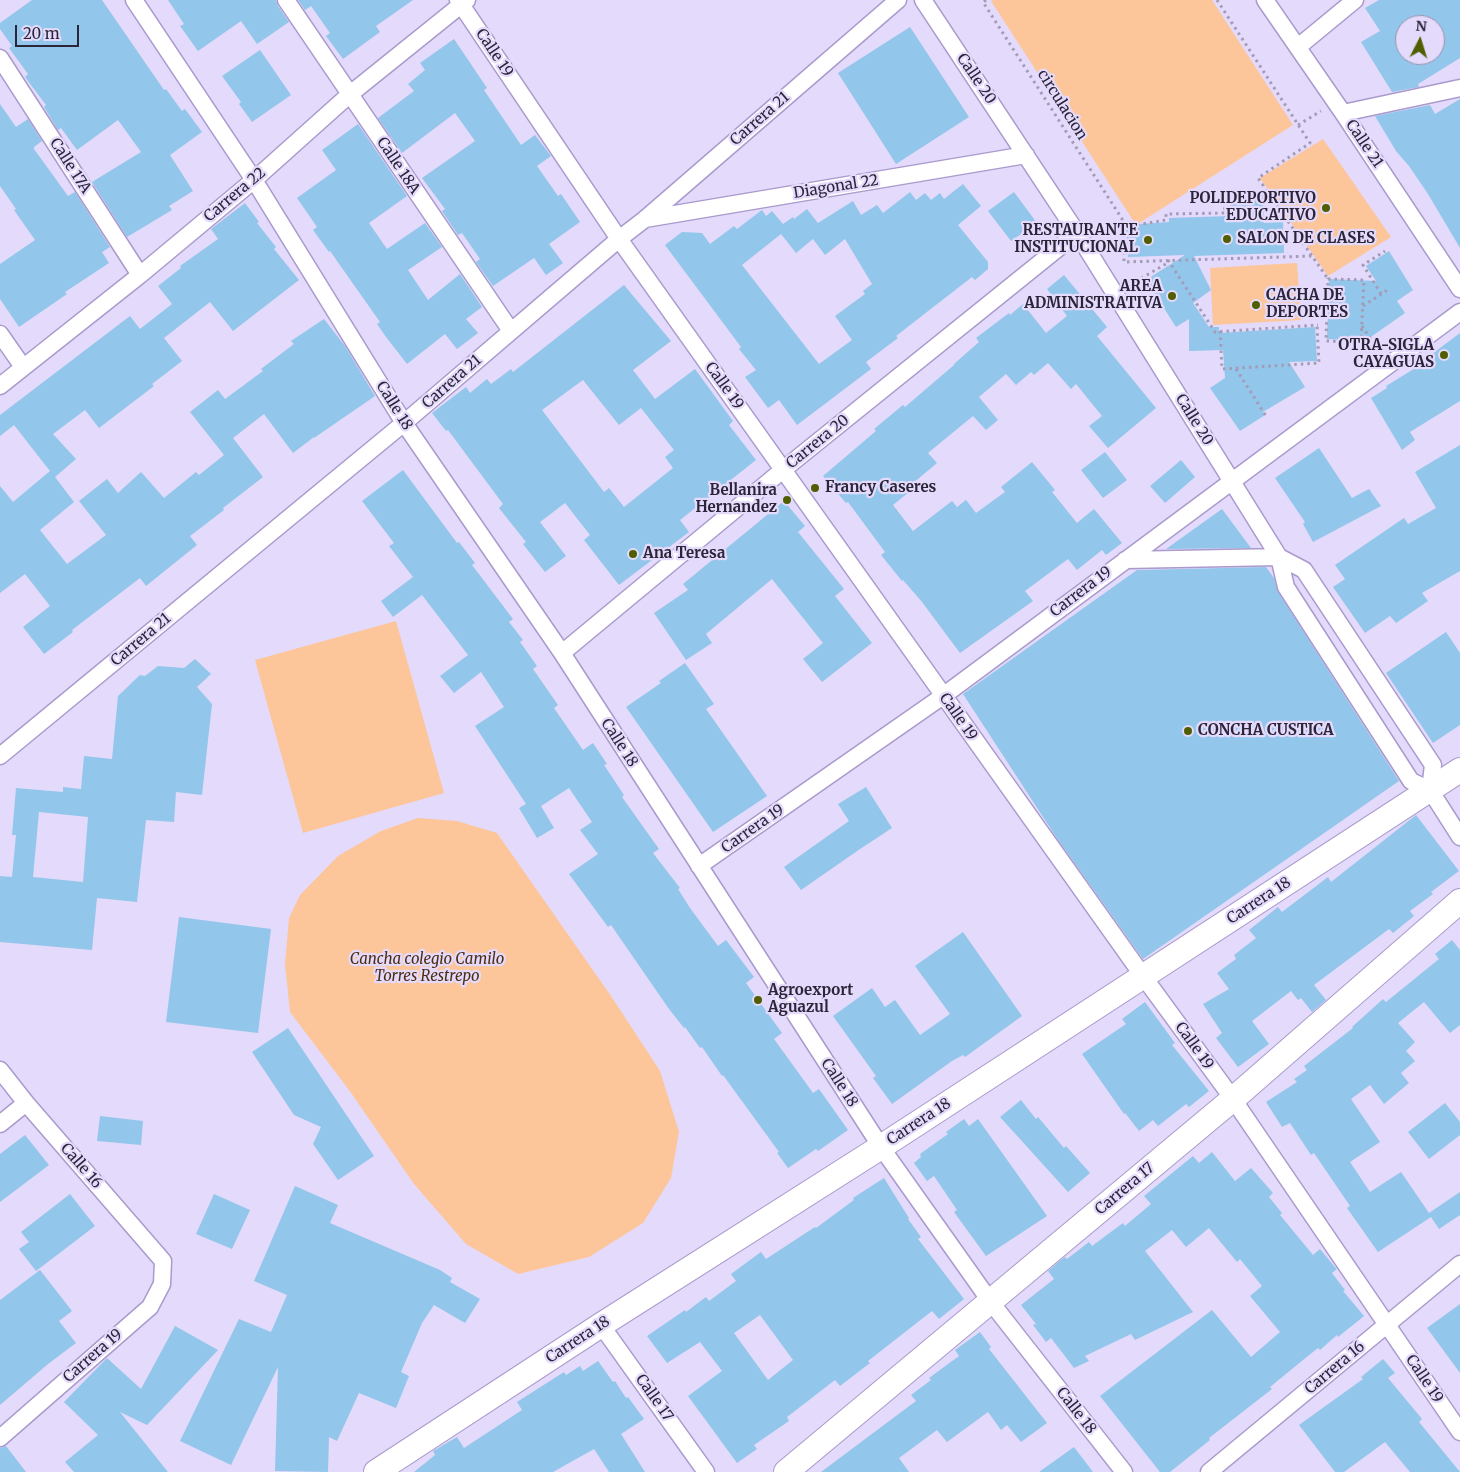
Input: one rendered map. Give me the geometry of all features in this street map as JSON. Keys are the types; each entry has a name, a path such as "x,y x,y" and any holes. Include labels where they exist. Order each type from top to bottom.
{"street":[{"name":"Calle 18","path":"134,0 254,180 404,423 562,652 882,1147 990,1301 1124,1472"},
{"name":"Calle 18A","path":"286,0 511,331"},
{"name":"Carrera 21","path":"0,756 404,423 618,239 645,219 898,0"},
{"name":"Calle 20","path":"923,0 1077,233 1279,557 1286,588 1411,781 1430,790 1460,837"},
{"name":"Calle 21","path":"1265,0 1460,290"},
{"path":"1298,47 1355,0"},
{"name":"Carrera 22","path":"0,386 140,275 254,180 349,95 462,1"},
{"name":"Calle 19","path":"462,1 618,239 784,469 1143,976 1233,1099 1460,1432"},
{"name":"Calle 17A","path":"0,58 140,275"},
{"path":"1343,114 1460,88"},
{"name":"Diagonal 22","path":"645,219 1026,155"},
{"name":"Carrera 20","path":"562,652 784,469 1077,233"},
{"name":"Carrera 19","path":"699,866 943,696 1460,312"},
{"path":"0,334 6,352 23,367"},
{"path":"1125,560 1279,557 1304,570 1433,765 1430,790"},
{"name":"Carrera 18","path":"376,1472 602,1325 882,1147 1460,770"},
{"name":"Carrera 17","path":"786,1472 1233,1099 1460,901"},
{"name":"Calle 16","path":"0,1070 26,1103 163,1261"},
{"path":"0,1124 26,1103"},
{"name":"Carrera 19","path":"0,1438 150,1307 162,1284 163,1261"},
{"name":"Carrera 16","path":"1209,1472 1460,1264"},
{"name":"Calle 17","path":"602,1325 706,1472"}],"path":[{"name":"circulacion","path":"986,0 984,2 1124,222"},
{"path":"1217,0 1310,142 1258,178 1328,278 1326,341 1361,342 1364,280 1328,278"},
{"path":"1298,125 1327,107"},
{"path":"1269,194 1224,194 1225,213 1166,214 1166,220 1136,225 1124,222 1124,262 1312,256"},
{"path":"1094,229 1124,228"},
{"path":"1381,294 1363,265 1385,251"},
{"path":"1130,286 1168,261"},
{"path":"1168,261 1215,332 1220,331 1317,325 1319,363 1222,369 1220,331"},
{"path":"1363,306 1389,289"},
{"path":"1362,326 1381,355"},
{"path":"1235,368 1266,416"}],"green space":[{"path":"1212,0 1293,125 1136,225 991,1"},
{"name":"POLIDEPORTIVO EDUCATIVO","path":"1323,139 1391,237 1328,276 1260,178"},
{"name":"CACHA DE DEPORTES","path":"1297,263 1301,320 1213,325 1210,268"},
{"path":"396,621 444,793 303,833 255,660"},
{"name":"Cancha colegio Camilo Torres Restrepo","path":"418,818 457,821 497,833 611,996 660,1071 679,1132 671,1178 643,1223 589,1257 518,1274 466,1244 414,1184 349,1090 290,1012 285,964 289,918 300,895 338,856 381,831"}],"building":[{"path":"32,0 102,0 164,90 166,89 182,111 185,109 202,132 170,155 193,191 169,206 172,210 127,237 92,182 141,152 118,120 77,150 61,128 58,130 44,107 46,105 25,77 28,74 9,48 12,46 0,29 0,23"},
{"path":"168,0 276,0 289,22 257,44 241,21 198,51 180,26 184,24"},
{"path":"298,0 413,0 376,26 380,32 343,59 326,36 330,33 311,6 305,10"},
{"path":"1379,0 1460,0 1460,58 1418,84 1419,87 1392,92 1361,42 1380,31 1365,8"},
{"path":"910,27 969,117 896,164 838,73"},
{"path":"454,39 487,88 484,90 521,145 535,135 551,156 537,166 558,196 561,194 580,222 549,244 563,263 546,275 534,258 493,286 476,262 480,259 462,233 458,235 442,211 445,209 422,178 475,141 455,113 402,153 378,118 414,91 408,84 425,70 420,63"},
{"path":"260,50 291,95 252,122 239,104 241,102 222,76"},
{"path":"1460,99 1460,248 1428,194 1396,151 1375,116 1430,105 1435,114"},
{"path":"0,104 16,127 28,119 42,141 34,149 68,196 75,192 110,247 102,252 109,263 65,292 67,294 19,327 0,299 0,264 35,240 0,186"},
{"path":"358,124 407,196 369,223 387,249 425,223 442,247 408,270 428,300 460,274 482,307 466,319 478,333 457,349 445,334 407,364 377,324 380,322 313,230 317,227 297,198 336,170 322,150"},
{"path":"963,184 981,206 958,225 988,262 988,269 975,280 972,277 896,336 898,338 866,362 871,369 797,425 779,400 768,408 745,377 756,370 665,245 682,232 702,233 710,244 734,226 737,229 762,210 766,216 772,211 783,224 793,217 794,219 807,209 818,223 853,201 861,215 877,205 883,213 910,192 916,200 925,193 931,200 940,193 944,199","holes":["781,234 796,253 813,239 825,255 845,239 872,284 863,291 865,294 835,316 852,340 819,364 742,265"]},
{"path":"1014,192 1037,223 1011,241 988,211"},
{"path":"1263,195 1264,223 1283,222 1284,253 1194,256 1211,290 1193,303 1209,327 1219,327 1219,333 1315,327 1317,361 1289,362 1305,387 1263,412 1265,415 1240,431 1210,388 1225,378 1223,350 1189,351 1189,319 1176,327 1146,280 1185,255 1128,257 1126,225 1169,222 1169,218 1230,216 1230,196"},
{"path":"245,203 259,222 257,223 276,247 274,249 299,280 233,331 210,302 164,338 182,361 152,384 154,386 99,428 85,410 53,434 76,459 55,477 74,502 40,530 67,564 106,535 79,501 107,479 118,493 141,472 164,498 196,472 199,475 224,455 190,412 218,390 225,399 263,371 261,369 294,344 291,341 324,319 345,346 375,396 293,453 264,414 233,438 263,477 190,536 197,545 146,586 140,578 44,654 23,627 50,606 25,574 0,593 0,486 13,502 50,471 14,425 0,436 0,415 130,316 140,329 172,304 158,286 181,268 180,266 218,239 211,229"},
{"path":"1389,251 1413,290 1397,301 1405,313 1365,341 1327,339 1329,279 1376,281 1366,266"},
{"path":"1064,275 1107,327 1097,336 1156,408 1108,448 1089,426 1102,416 1076,384 1071,389 1048,363 1034,375 1031,372 1016,385 1006,374 979,397 998,420 986,430 973,416 928,453 937,463 906,489 909,492 893,505 913,531 952,501 957,507 966,500 976,513 1005,492 1001,487 1032,462 1055,490 1052,492 1077,523 1094,509 1122,543 1106,555 1102,550 1077,570 1068,559 1025,591 1033,601 960,653 922,602 881,555 885,552 848,502 846,503 823,476 876,431 874,429 903,405 905,407 954,365 979,342 976,338 1009,313 1010,315 1023,304 1046,333 1067,316 1047,289"},
{"path":"624,285 671,341 633,370 655,399 695,369 733,421 729,425 756,460 680,520 689,532 619,585 584,540 590,535 565,503 540,522 566,556 545,572 523,544 526,542 499,508 503,504 448,430 446,431 432,413 466,387 470,393 487,379 491,384 511,369 513,372","holes":["583,380 619,425 641,408 674,450 665,457 673,468 624,507 609,488 604,492 542,410"]},
{"path":"1460,333 1460,401 1410,432 1415,440 1402,450 1371,398 1387,388 1386,386 1422,364 1420,363"},
{"path":"1460,445 1460,571 1422,593 1428,601 1396,623 1390,616 1365,633 1333,587 1345,579 1335,565 1404,518 1408,524 1436,508 1415,472"},
{"path":"1319,448 1352,498 1369,489 1381,506 1313,542 1303,524 1305,522 1275,478"},
{"path":"1105,452 1127,480 1103,498 1081,470"},
{"path":"1181,460 1195,477 1165,503 1150,486"},
{"path":"403,470 457,543 459,542 475,563 472,565 513,619 509,622 523,640 520,642 537,666 533,669 558,705 554,708 583,750 593,743 607,764 604,765 624,795 622,797 659,849 653,853 680,888 678,889 690,908 718,946 726,940 754,977 746,983 782,1033 774,1039 813,1093 819,1089 848,1130 818,1151 816,1149 788,1168 777,1153 779,1152 723,1075 669,1009 611,925 608,927 569,874 598,854 580,830 592,822 569,788 541,806 554,828 537,838 519,808 526,804 475,726 504,707 481,672 454,693 440,676 468,655 422,595 393,617 381,601 413,577 389,546 394,543 362,501"},
{"path":"784,501 805,526 798,532 844,589 835,596 872,643 822,682 803,659 823,643 772,579 706,634 712,643 686,660 654,613 688,590 683,584"},
{"path":"1222,509 1251,548 1166,549"},
{"name":"CONCHA CUSTICA","path":"1266,567 1274,578 1278,592 1399,781 1143,959 1058,840 963,694 1137,570"},
{"path":"1446,632 1460,653 1460,725 1433,743 1386,673"},
{"path":"195,659 211,674 197,687 212,704 202,795 176,792 174,822 146,820 137,902 97,898 92,950 0,942 0,876 12,877 16,835 12,835 16,788 63,792 63,787 81,789 84,756 112,759 118,696 140,675 145,676 158,666 184,668","holes":["39,812 88,817 83,882 33,877"]},
{"path":"685,663 714,704 706,709 767,796 713,832 626,707 661,683 659,681"},
{"path":"866,787 892,828 801,890 784,867 849,821 838,804"},
{"path":"1416,815 1459,871 1410,911 1414,916 1393,933 1389,929 1314,985 1326,1000 1312,1012 1301,998 1298,1000 1291,991 1252,1021 1269,1044 1238,1067 1216,1038 1222,1033 1203,1004 1229,989 1217,973 1236,959 1234,955 1256,938 1249,930 1278,907 1282,912 1328,877 1331,882"},
{"path":"179,917 271,929 258,1033 166,1022"},
{"path":"963,932 1022,1016 965,1057 963,1055 952,1061 892,1104 873,1078 876,1076 833,1016 872,988 885,1007 895,1000 920,1035 950,1014 915,966"},
{"path":"1452,940 1460,950 1460,1025 1450,1033 1424,1002 1398,1023 1415,1042 1406,1051 1415,1061 1401,1073 1409,1083 1384,1104 1370,1085 1351,1099 1380,1142 1350,1162 1370,1192 1401,1172 1429,1213 1460,1192 1460,1215 1439,1229 1431,1217 1378,1252 1347,1208 1350,1206 1314,1153 1311,1155 1290,1123 1282,1127 1266,1102 1297,1082 1294,1079 1307,1070 1304,1066 1353,1028 1383,999 1386,1002 1439,959 1435,954"},
{"path":"1145,1002 1175,1043 1172,1045 1209,1091 1189,1107 1186,1104 1158,1126 1153,1120 1139,1131 1124,1114 1082,1054 1126,1024 1122,1019"},
{"path":"288,1028 374,1156 338,1180 313,1144 321,1127 294,1115 252,1052"},
{"path":"1021,1100 1036,1119 1038,1117 1064,1148 1066,1146 1090,1173 1068,1192 1000,1117"},
{"path":"1445,1103 1460,1122 1460,1135 1429,1159 1408,1132"},
{"path":"100,1116 143,1121 141,1145 97,1141"},
{"path":"964,1119 969,1126 978,1119 1047,1216 986,1256 954,1212 957,1210 934,1176 927,1181 914,1163 921,1157 920,1154 948,1134 946,1132"},
{"path":"25,1135 49,1165 0,1202 0,1154"},
{"path":"1212,1152 1235,1181 1251,1168 1273,1193 1269,1197 1282,1213 1280,1215 1313,1255 1320,1249 1337,1269 1332,1273 1345,1290 1343,1291 1364,1316 1320,1350 1318,1348 1303,1360 1270,1387 1272,1389 1209,1438 1210,1440 1170,1472 1160,1472 1100,1396 1212,1310 1251,1357 1280,1332 1250,1296 1262,1286 1240,1259 1237,1262 1209,1228 1186,1247 1172,1230 1145,1251 1193,1312 1135,1340 1131,1334 1085,1356 1089,1361 1074,1368 1051,1338 1046,1342 1033,1325 1036,1324 1021,1305 1054,1279 1048,1271 1062,1259 1065,1257 1067,1259 1089,1242 1092,1246 1123,1223 1125,1226 1151,1204 1144,1196 1193,1156 1199,1163"},
{"path":"884,1178 921,1237 918,1239 964,1299 939,1319 932,1311 868,1361 870,1363 840,1386 835,1380 787,1417 789,1421 754,1445 757,1449 737,1463 688,1396 722,1371 700,1342 667,1363 647,1336 706,1297 709,1301 736,1281 731,1274 761,1252 766,1259 816,1228 854,1200 853,1198","holes":["760,1315 793,1360 768,1380 734,1333"]},
{"path":"295,1186 338,1205 330,1223 440,1270 452,1278 450,1282 480,1299 465,1323 434,1305 422,1323 401,1372 409,1376 396,1408 359,1393 337,1441 329,1437 328,1472 275,1471 278,1367 231,1465 180,1441 239,1319 271,1332 287,1295 254,1281"},
{"path":"70,1194 95,1226 36,1271 19,1249 29,1242 21,1232"},
{"path":"214,1194 250,1210 232,1249 196,1234"},
{"path":"40,1270 72,1311 59,1321 76,1343 0,1405 0,1300"},
{"path":"1460,1304 1460,1373 1427,1328"},
{"path":"175,1326 218,1350 147,1425 120,1412 168,1472 74,1472 65,1462 98,1435 64,1402 107,1358 141,1389"},
{"path":"980,1332 991,1347 989,1349 1047,1423 1021,1442 1007,1425 1001,1430 988,1412 947,1442 937,1430 899,1458 909,1472 821,1472 916,1401 911,1395 931,1380 929,1378 959,1356 955,1350"},
{"path":"1383,1359 1395,1373 1388,1378 1422,1419 1419,1422 1460,1472 1410,1472 1385,1442 1344,1472 1335,1472 1299,1425 1363,1379 1361,1377"},
{"path":"598,1361 644,1419 621,1434 645,1472 609,1472 594,1449 553,1472 414,1472 435,1455 433,1451 457,1437 464,1448 522,1410 517,1402 564,1372 566,1375 580,1366 583,1371"},
{"path":"6,1446 26,1472 0,1472 0,1448"},
{"path":"1074,1447 1093,1472 1039,1472"}],"place":[{"name":"POLIDEPORTIVO EDUCATIVO","path":"1326,208"},
{"name":"SALON DE CLASES","path":"1227,239"},
{"name":"RESTAURANTE INSTITUCIONAL","path":"1148,240"},
{"name":"AREA ADMINISTRATIVA","path":"1172,296"},
{"name":"CACHA DE DEPORTES","path":"1256,305"},
{"name":"OTRA-SIGLA CAYAGUAS","path":"1444,355"},
{"name":"Francy Caseres","path":"815,488"},
{"name":"Bellanira Hernandez","path":"787,500"},
{"name":"Ana Teresa","path":"633,554"},
{"name":"CONCHA CUSTICA","path":"1188,731"},
{"name":"Agroexport Aguazul","path":"758,1000"}]}
